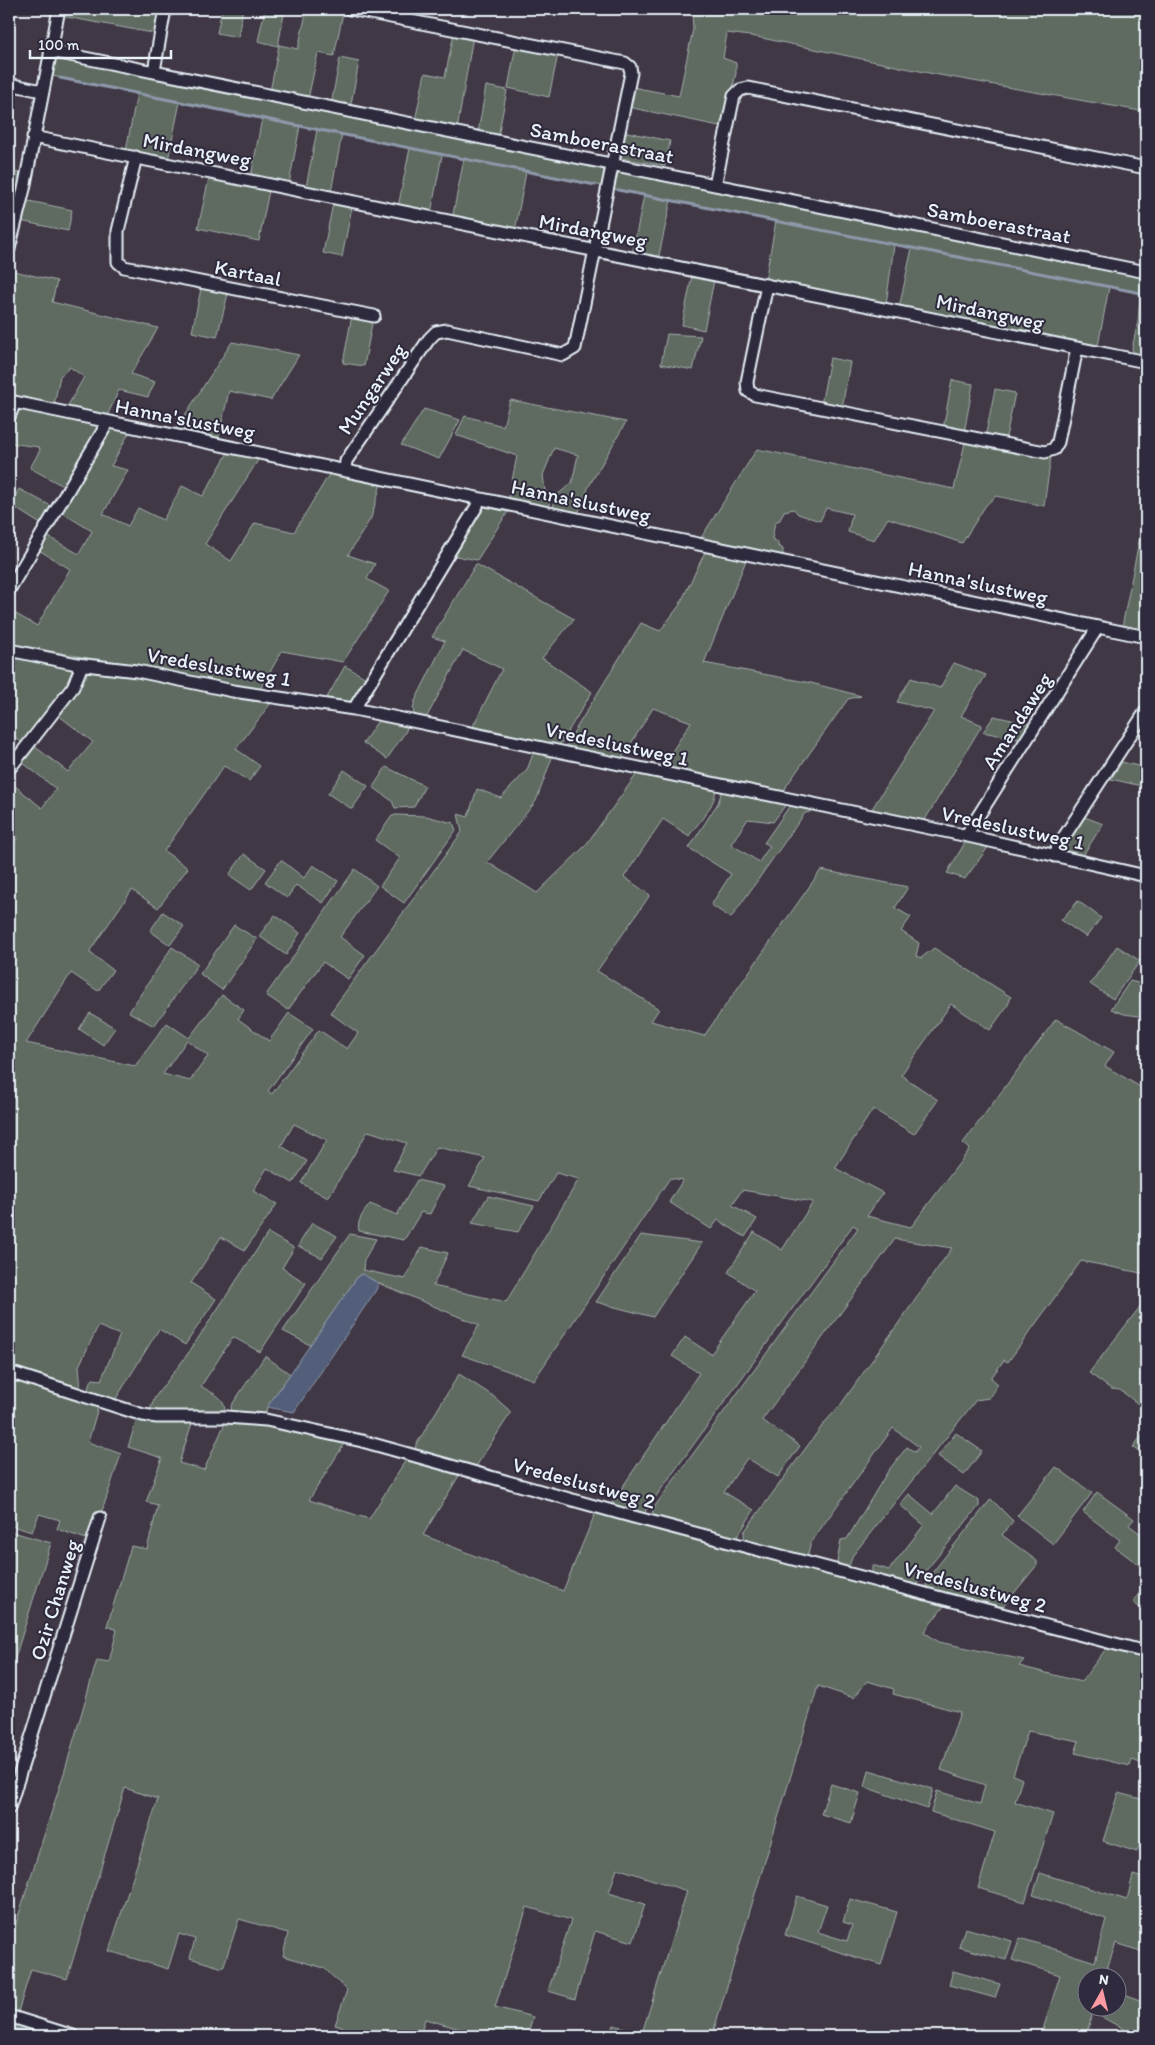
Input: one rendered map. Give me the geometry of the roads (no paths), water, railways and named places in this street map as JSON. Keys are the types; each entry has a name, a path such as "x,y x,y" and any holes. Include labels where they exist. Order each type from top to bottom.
{"street":[{"path":"9,249 24,189 59,9"},
{"path":"154,71 165,9"},
{"path":"350,9 625,63 630,67 631,73 594,251"},
{"name":"Samboerastraat","path":"50,51 1146,272"},
{"path":"9,84 42,91"},
{"path":"715,185 734,96 740,90 748,88 1146,168"},
{"name":"Mirdangweg","path":"33,137 1146,362"},
{"name":"Kartaal","path":"136,157 118,231 118,262 124,267 374,316"},
{"name":"Mungarweg","path":"344,470 346,461 429,339 436,332 447,330 563,356 570,353 578,340 594,251"},
{"path":"767,285 747,382 748,391 755,395 1045,452 1054,450 1058,442 1076,348"},
{"path":"9,417 12,402"},
{"name":"Hanna'slustweg","path":"12,402 1146,637"},
{"path":"9,590 104,429 106,422"},
{"path":"354,709 356,702 460,535 477,506 478,499"},
{"name":"Amandaweg","path":"968,836 970,829 1098,628"},
{"name":"Vredeslustweg 1","path":"9,650 77,664 137,671 233,691 354,709 968,836 1146,876"},
{"path":"9,769 73,687 79,676 80,670 77,664"},
{"path":"1055,856 1058,846 1146,711"},
{"name":"Vredeslustweg 2","path":"9,1372 144,1415 266,1420 362,1441 638,1518 1146,1652"},
{"name":"Ozir Chanweg","path":"9,1808 100,1518"},
{"path":"9,2016 72,2036"}],"water":[{"path":"362,1274 378,1283 376,1290 294,1412 267,1407 358,1276"}],"waterway":[{"path":"60,78 595,185"},
{"path":"618,190 1141,293"},
{"path":"9,2027 40,2036"}]}
